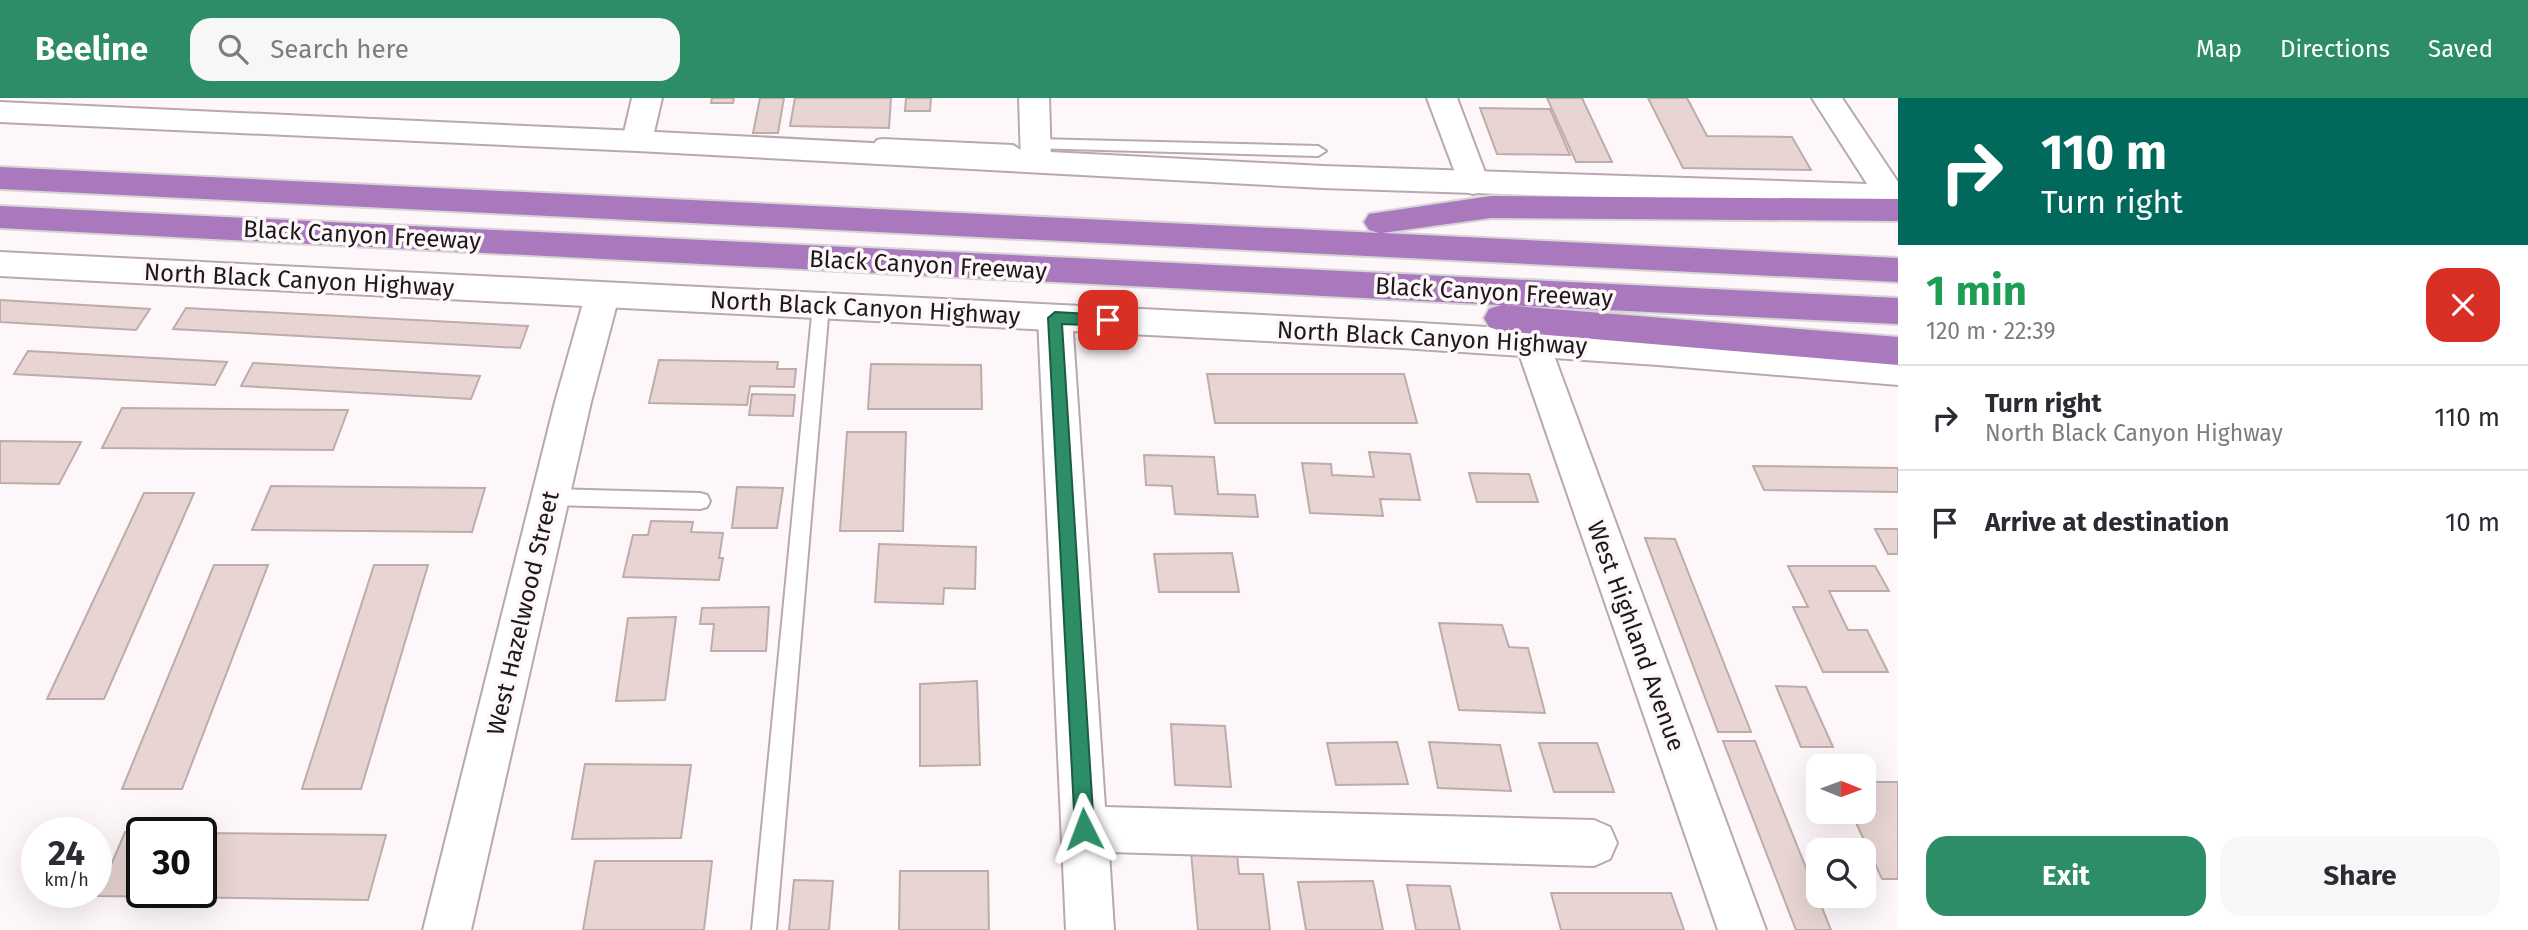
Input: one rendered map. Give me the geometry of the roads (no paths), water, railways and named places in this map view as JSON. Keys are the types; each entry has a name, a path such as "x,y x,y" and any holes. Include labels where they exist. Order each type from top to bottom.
{"highway":[{"path":"0,155 1898,245"},
{"path":"0,178 1898,270"},
{"path":"0,195 1898,288"},
{"path":"1380,222 1491,206 1896,201"},
{"name":"Black Canyon Freeway","path":"0,217 1898,311"},
{"path":"1254,281 1372,307 1898,351"}],"main road":[{"path":"638,137 647,98"},
{"path":"1034,98 1036,152"},
{"path":"1442,98 1473,183"},
{"path":"1827,98 1896,201"},
{"path":"0,112 1036,152 1473,183 1896,201"},
{"name":"North Black Canyon Highway","path":"0,264 1532,342 1898,371"},
{"name":"West Hazelwood Street","path":"447,930 601,296"},
{"path":"1055,318 1090,930"},
{"name":"West Highland Avenue","path":"1532,342 1742,930"},
{"path":"1084,829 1594,844"}],"lane":[{"path":"1036,152 1318,151"},
{"path":"764,930 821,305"},
{"path":"551,497 700,500"}]}
